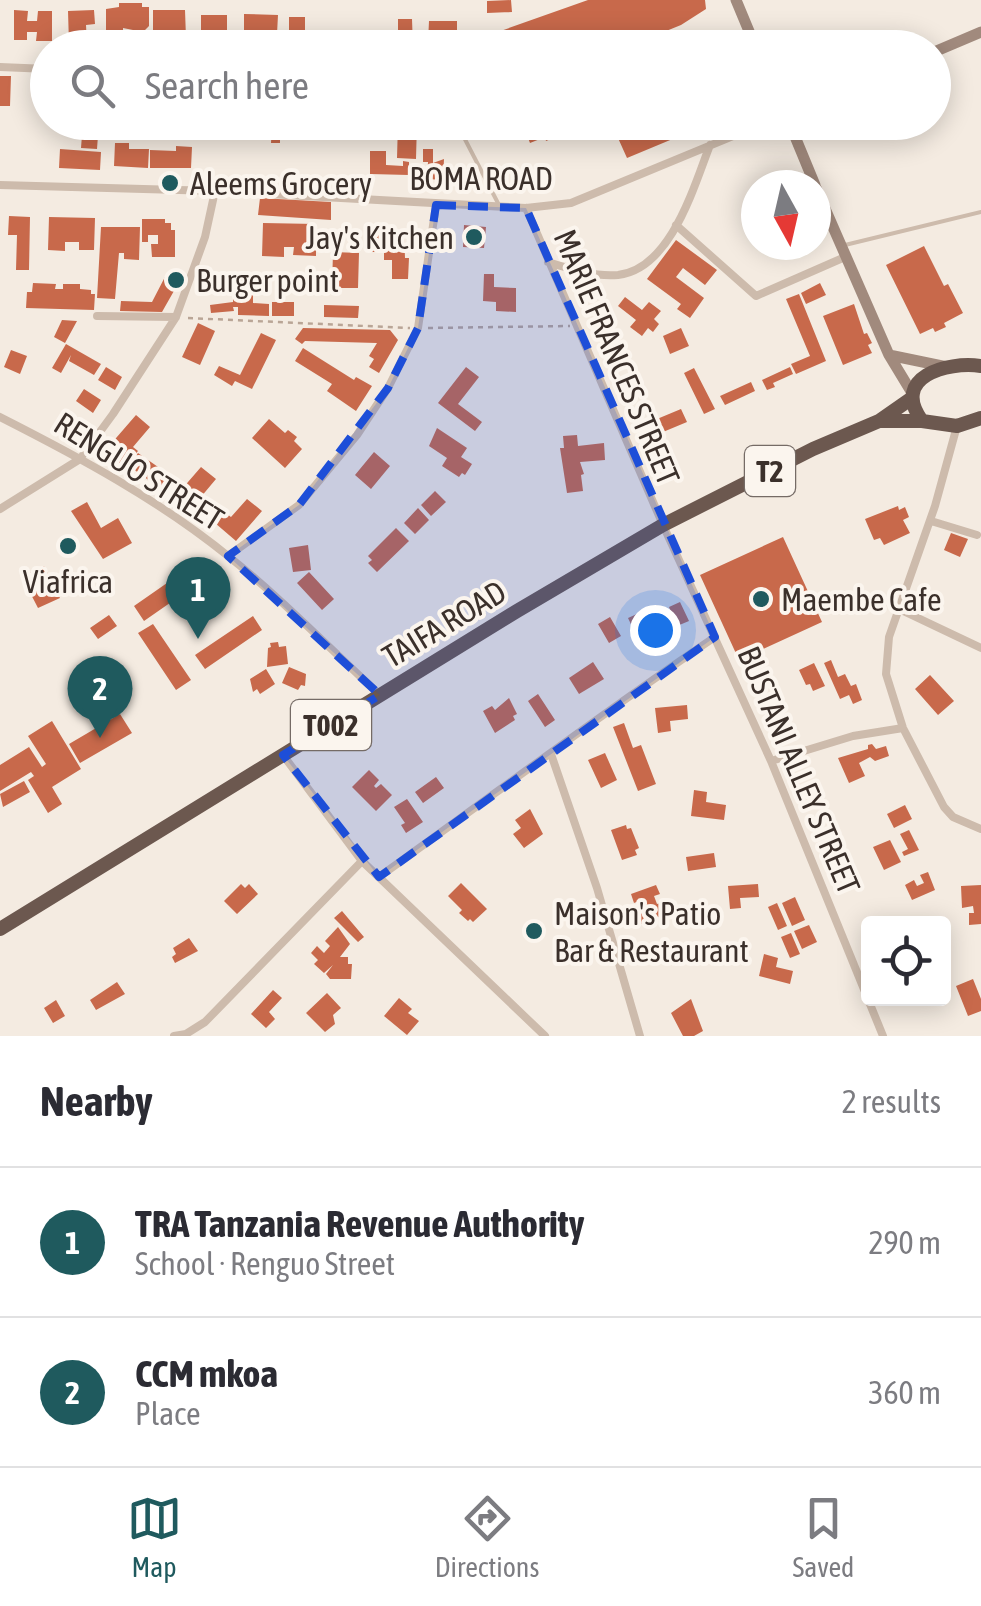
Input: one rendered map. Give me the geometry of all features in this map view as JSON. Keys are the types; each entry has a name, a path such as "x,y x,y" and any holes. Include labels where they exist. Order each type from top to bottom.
{"highway":[{"path":"946,368 981,366"},
{"name":"T2","path":"912,396 919,380 946,368"},
{"name":"TAIFA ROAD","path":"0,929 663,526 878,421 912,396"},
{"path":"912,396 922,421"},
{"name":"T2","path":"922,421 956,426 981,418"},
{"name":"TAIFA ROAD","path":"878,421 922,421"}],"main road":[{"path":"736,0 748,30"},
{"path":"951,45 981,32"},
{"path":"796,140 808,170"},
{"path":"831,225 889,355 912,396"},
{"path":"889,355 946,368"}],"street":[{"path":"0,66 30,68"},
{"name":"BOMA ROAD","path":"0,186 215,190 436,206 526,208 571,203 722,140"},
{"path":"548,262 582,272 621,274 648,261 676,225 710,145"},
{"path":"0,508 80,459 176,317 205,236 215,190"},
{"path":"228,556 299,505 357,435 388,388 418,328 436,206"},
{"name":"MARIE FRANCES STREET","path":"526,208 663,526"},
{"path":"676,225 756,296 842,252"},
{"path":"97,316 176,317"},
{"name":"RENGUO STREET","path":"0,418 80,459 228,556 380,695"},
{"path":"956,426 931,520 889,637 886,674 903,728 944,806 953,817 981,829"},
{"path":"931,520 977,535"},
{"name":"BUSTANI ALLEY STREET","path":"663,526 771,761 883,1036"},
{"path":"899,610 981,648"},
{"path":"379,877 715,636"},
{"path":"771,761 853,736 903,728"},
{"path":"551,754 597,888 640,1036"},
{"path":"282,755 362,861 545,1036"},
{"path":"174,1036 186,1035 213,1014 362,861"}],"lane":[{"path":"466,140 502,209"},
{"path":"842,252 981,212"}],"path":[{"path":"176,317 418,328 574,326"}],"highlighted area":[{"path":"436,205 526,208 715,637 379,877 283,755 380,695 228,556 299,505 388,388 418,328"}],"building":[{"path":"511,0 512,12 487,13 487,1"},
{"path":"588,0 705,0 706,9 669,30 503,30"},
{"path":"119,3 142,3 142,7 149,7 149,26 145,30 106,30 106,9 119,7"},
{"path":"14,10 28,11 27,21 37,21 38,11 52,11 52,30 30,30 27,40 14,40"},
{"path":"94,10 95,24 86,25 86,30 69,30 68,11"},
{"path":"153,10 185,10 186,30 153,30"},
{"path":"244,14 278,15 277,30 244,30"},
{"path":"201,15 227,15 227,30 201,30"},
{"path":"289,17 305,17 305,30 289,30"},
{"path":"398,19 412,19 412,30 398,30"},
{"path":"429,21 457,21 457,30 429,30"},
{"path":"0,76 11,76 10,106 0,106"},
{"path":"82,140 98,140 97,149 81,148"},
{"path":"398,140 417,140 416,159 397,158"},
{"path":"619,140 670,140 627,158"},
{"path":"115,143 129,143 129,149 149,149 148,168 114,166"},
{"path":"176,146 192,147 191,168 150,168 150,150 176,151"},
{"path":"60,149 101,152 100,170 59,168"},
{"path":"423,149 433,149 433,163 444,159 443,180 427,179 428,162 423,162"},
{"path":"370,151 386,151 386,165 403,166 403,161 409,162 409,175 370,174"},
{"path":"260,198 331,202 331,220 258,215"},
{"path":"9,216 30,217 29,270 16,270 17,235 8,235"},
{"path":"49,217 95,218 94,250 79,250 79,242 65,242 65,251 48,250"},
{"path":"142,219 165,219 165,223 171,223 171,230 175,230 175,257 152,257 151,244 158,244 158,235 148,235 148,242 142,242"},
{"path":"263,223 316,224 316,256 293,255 294,247 284,247 284,257 262,256"},
{"name":"Jay's Kitchen","path":"464,225 486,227 484,248 463,247"},
{"path":"101,227 140,227 139,260 124,259 124,253 119,253 115,299 97,298"},
{"path":"371,228 404,231 408,279 392,279 392,260 384,260 384,252 371,252"},
{"path":"676,240 717,270 705,285 683,268 676,277 704,298 690,318 677,309 681,304 647,279"},
{"path":"924,246 963,313 944,323 946,327 920,334 886,265"},
{"path":"333,252 359,253 358,288 332,288"},
{"path":"167,273 183,275 162,312 120,311 121,301 152,302"},
{"path":"484,274 494,274 494,287 516,288 516,312 496,311 496,302 483,301"},
{"path":"33,283 56,284 55,289 63,289 63,284 80,284 80,289 95,294 94,310 26,308 27,292 32,292"},
{"path":"820,283 826,295 806,304 801,293"},
{"path":"799,294 826,361 796,374 791,364 810,356 786,299"},
{"path":"233,295 253,295 253,303 269,304 269,316 238,315 238,307 233,307 234,311 211,313 210,305 233,302"},
{"path":"625,297 642,310 649,302 661,311 654,319 659,324 653,332 648,328 642,336 630,327 636,320 618,306"},
{"path":"272,302 294,302 294,316 272,316"},
{"path":"854,304 864,334 872,343 868,345 872,353 843,365 823,316"},
{"path":"324,305 359,306 358,318 324,317"},
{"path":"62,320 77,321 65,343 54,337"},
{"path":"198,323 215,331 200,365 182,357"},
{"path":"303,328 390,330 398,340 379,373 369,367 374,359 369,356 377,343 302,344 295,339"},
{"path":"681,328 689,346 670,354 663,336"},
{"path":"261,333 276,340 252,389 235,381 232,386 214,375 219,366 240,375"},
{"path":"66,344 101,364 94,375 69,361 71,355 61,373 52,368"},
{"path":"303,348 354,380 356,377 372,386 356,411 327,391 332,384 295,361"},
{"path":"11,350 27,356 20,374 4,367"},
{"path":"106,367 122,377 115,390 98,380"},
{"path":"466,367 479,377 458,404 482,422 475,431 438,403"},
{"path":"790,367 793,374 767,390 762,380"},
{"path":"694,368 715,409 704,414 684,373"},
{"path":"751,382 755,391 725,405 720,396"},
{"path":"84,389 101,400 93,413 76,401"},
{"path":"681,409 687,422 663,432 657,419"},
{"path":"136,415 150,427 133,447 138,451 124,467 111,456 110,445"},
{"path":"269,419 285,433 288,430 297,437 294,441 302,449 285,468 252,438"},
{"path":"437,428 467,448 461,457 472,464 465,475 459,477 442,466 447,458 429,446"},
{"path":"577,435 578,446 604,443 605,460 580,462 583,491 567,493 560,448 564,448 563,436"},
{"path":"374,452 390,466 371,489 355,475"},
{"path":"138,453 171,476 161,489 129,466"},
{"path":"201,467 216,479 190,510 175,497"},
{"path":"435,491 446,502 431,516 421,505"},
{"path":"247,499 262,511 236,541 215,523 224,512 231,517"},
{"path":"87,502 101,528 118,518 132,543 103,559 71,511"},
{"path":"898,506 899,510 905,507 909,517 903,520 910,533 884,545 880,538 874,540 865,519"},
{"path":"418,508 429,520 415,534 404,523"},
{"path":"396,528 409,541 377,572 368,563 372,560 368,556"},
{"path":"951,533 968,539 960,557 944,550"},
{"name":"Maembe Cafe","path":"783,537 822,622 739,660 700,575"},
{"path":"308,545 311,570 293,572 289,548"},
{"path":"44,566 60,598 38,608 22,577"},
{"path":"190,567 200,582 144,621 134,606"},
{"path":"309,572 334,599 322,610 297,583"},
{"path":"680,602 689,621 677,626 669,607"},
{"path":"657,605 668,628 639,641 628,618"},
{"path":"109,615 117,626 98,639 90,628"},
{"path":"253,616 262,630 205,669 195,655"},
{"path":"610,617 621,636 609,643 598,624"},
{"path":"153,624 191,680 176,690 138,633"},
{"path":"278,642 279,647 286,646 288,664 267,667 270,643"},
{"path":"831,660 838,677 845,674 851,686 856,684 862,700 853,704 849,695 840,699 824,663"},
{"path":"593,662 604,679 579,694 569,678"},
{"path":"814,663 825,686 813,691 799,670"},
{"path":"289,667 306,674 305,686 298,690 282,683"},
{"path":"266,669 275,684 260,694 257,689 253,692 250,679"},
{"path":"930,675 954,701 938,715 915,689"},
{"path":"538,694 555,720 545,727 528,701"},
{"path":"509,698 517,714 513,716 515,720 495,733 483,711 492,706 495,710"},
{"path":"687,705 688,719 670,721 671,731 658,733 655,708"},
{"path":"120,714 132,733 80,763 69,744"},
{"path":"52,721 81,769 52,787 62,804 48,813 28,780 34,776 31,772 0,791 0,765 29,747 42,767 46,764 28,736"},
{"path":"624,723 633,748 641,745 656,784 638,791 613,727"},
{"path":"872,744 876,749 886,746 889,756 875,761 870,757 859,763 865,776 849,783 838,758 868,749"},
{"path":"605,753 617,780 601,788 588,760"},
{"path":"369,770 379,780 374,786 381,784 392,795 376,811 352,787"},
{"path":"436,777 444,788 423,803 415,792"},
{"path":"24,781 30,792 3,807 0,794"},
{"path":"694,790 707,792 706,802 726,805 724,820 691,816"},
{"path":"407,799 423,822 406,833 401,825 405,823 394,807"},
{"path":"905,805 912,819 894,828 887,814"},
{"path":"530,809 543,834 524,848 513,834 521,828 515,820"},
{"path":"626,825 639,848 635,850 637,855 622,860 611,830"},
{"path":"909,830 919,850 904,856 902,852 908,849 900,834"},
{"path":"890,840 901,862 884,870 873,847"},
{"path":"714,853 716,867 688,871 686,857"},
{"path":"928,872 935,890 912,900 905,885 914,880 917,886 924,883 920,875"},
{"path":"461,883 487,909 473,922 459,913 462,910 448,896"},
{"path":"241,884 245,888 249,884 258,894 237,914 224,901"},
{"path":"758,884 759,897 740,898 741,908 730,909 728,886"},
{"path":"656,885 660,894 654,896 657,904 664,902 669,913 641,924 637,913 643,910 631,894"},
{"path":"981,885 981,924 969,925 973,906 962,908 961,886"},
{"path":"795,897 805,920 792,926 782,903"},
{"path":"777,903 787,926 778,930 768,907"},
{"path":"342,911 364,937 358,942 334,918"},
{"path":"809,925 817,942 802,949 794,931"},
{"path":"338,927 350,944 340,957 348,957 348,964 352,964 351,979 330,979 326,974 333,965 324,973 314,964 318,960 311,953 317,946 324,953 330,946 325,941"},
{"path":"791,933 800,954 790,958 781,937"},
{"path":"189,938 198,951 175,963 173,948"},
{"path":"764,954 778,958 776,967 793,971 790,984 759,976"},
{"path":"973,979 981,1011 968,1016 956,986"},
{"path":"117,982 125,994 96,1010 90,1000"},
{"path":"273,990 282,998 269,1012 275,1019 266,1028 251,1014"},
{"path":"327,993 341,1008 333,1015 335,1024 325,1032 306,1013"},
{"path":"399,998 412,1009 408,1013 419,1021 407,1035 384,1016"},
{"path":"691,999 703,1031 683,1036 671,1013"},
{"path":"56,1000 65,1016 53,1023 44,1008"}],"place":[{"name":"Aleems Grocery","path":"170,183"},
{"name":"Jay's Kitchen","path":"474,237"},
{"name":"Burger point","path":"176,280"},
{"name":"Viafrica","path":"68,546"},
{"name":"Maembe Cafe","path":"761,599"},
{"name":"TRA Tanzania Revenue Authority","path":"198,639"},
{"name":"CCM mkoa","path":"100,738"},
{"name":"Maison's Patio Bar & Restaurant","path":"534,931"}]}
